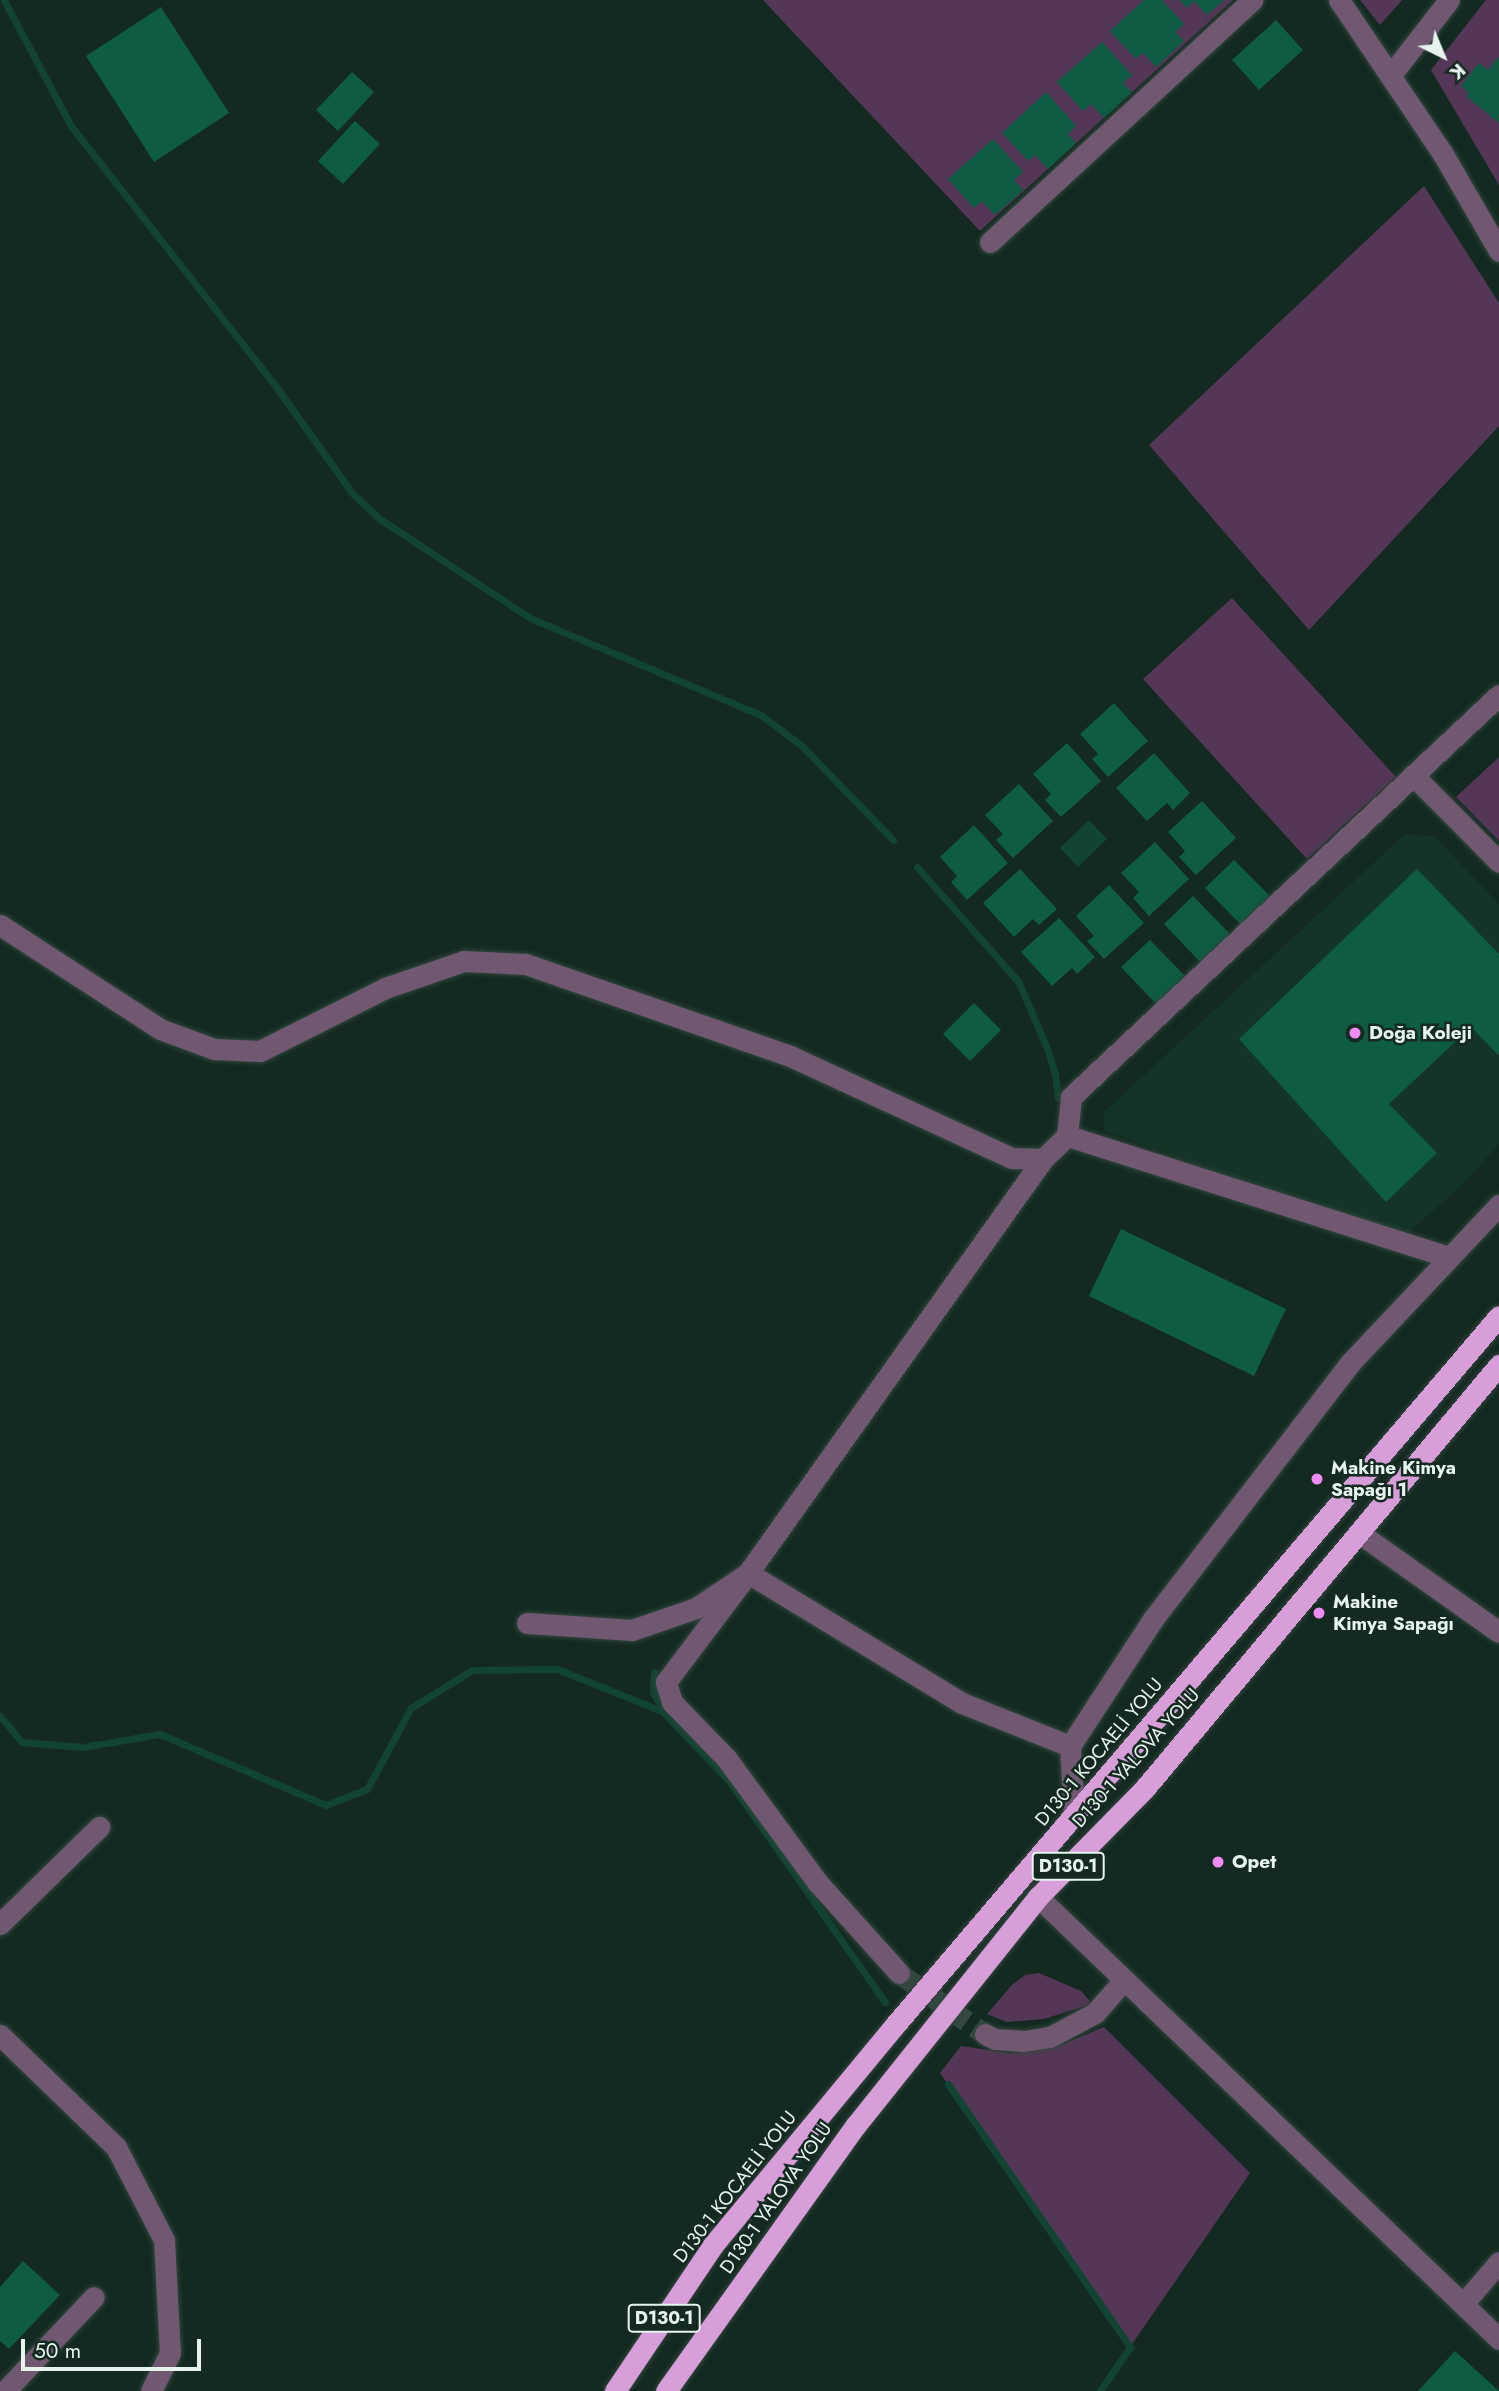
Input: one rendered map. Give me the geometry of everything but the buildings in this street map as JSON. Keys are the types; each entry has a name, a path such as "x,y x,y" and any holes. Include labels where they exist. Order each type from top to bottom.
{"highway":[{"name":"D130-1 KOCAELİ YOLU","path":"615,2391 713,2245 1499,1315"},
{"name":"D130-1 YALOVA YOLU","path":"666,2391 856,2125 1038,1897 1145,1787 1499,1365"}],"street":[{"path":"990,242 1252,0"},
{"path":"1339,0 1444,154 1499,251"},
{"path":"1390,76 1449,0"},
{"path":"899,1973 818,1883 727,1759 672,1702 666,1682 748,1573 1043,1159 1067,1136 1071,1097 1499,695"},
{"path":"1413,775 1499,862"},
{"path":"0,925 160,1029 214,1049 260,1051 385,988 464,961 526,964 790,1056 1013,1158 1043,1159"},
{"path":"1067,1136 1449,1257"},
{"path":"1074,1816 1070,1746 1153,1619 1351,1362 1499,1205"},
{"path":"1359,1532 1499,1632"},
{"path":"527,1623 632,1630 696,1608 748,1573"},
{"path":"748,1573 962,1703 1070,1746"},
{"path":"0,1924 99,1827"},
{"path":"1038,1897 1499,2339"},
{"path":"985,2034 995,2039 1050,2037 1095,2013 1124,1980"},
{"path":"0,2035 116,2147 164,2240 170,2353 151,2391"},
{"path":"1463,2304 1499,2262"},
{"path":"5,2391 94,2297"}],"shaded area":[{"path":"763,0 1233,0 980,231"},
{"path":"1360,0 1402,0 1380,25"},
{"path":"1486,0 1499,0 1499,185 1431,70"},
{"path":"1424,186 1499,303 1499,426 1309,630 1149,445"},
{"path":"1232,598 1396,777 1307,859 1143,679"},
{"path":"1499,757 1499,841 1456,797"},
{"path":"1089,820 1107,839 1078,867 1060,848"},
{"path":"1405,834 1435,837 1499,904 1499,1144 1463,1184 1401,1239 1105,1131 1103,1113"},
{"path":"1039,1973 1081,1991 1092,2004 1044,2019 1007,2022 987,2014 1012,1985 1025,1975"},
{"path":"1104,2027 1250,2173 1130,2347 940,2073 961,2046 1010,2053 1056,2047"}],"waterway":[{"path":"4,0 71,126 272,381 353,494 380,519 530,618 761,715 802,746 893,840"},
{"path":"917,867 1018,981 1047,1048 1055,1074 1058,1098"},
{"path":"0,1716 22,1742 83,1747 160,1734 326,1805 367,1789 411,1708 472,1670 557,1669 662,1711 729,1781 885,2002"},
{"path":"654,1672 653,1693 666,1713"},
{"path":"948,2084 1130,2347 1100,2391"}],"tunnel":[{"path":"899,1973 985,2034"}],"place":[{"name":"Doğa Koleji","path":"1355,1033"},
{"name":"Makine Kimya Sapağı 1","path":"1317,1479"},
{"name":"Makine Kimya Sapağı","path":"1319,1613"},
{"name":"Opet","path":"1218,1862"}]}
